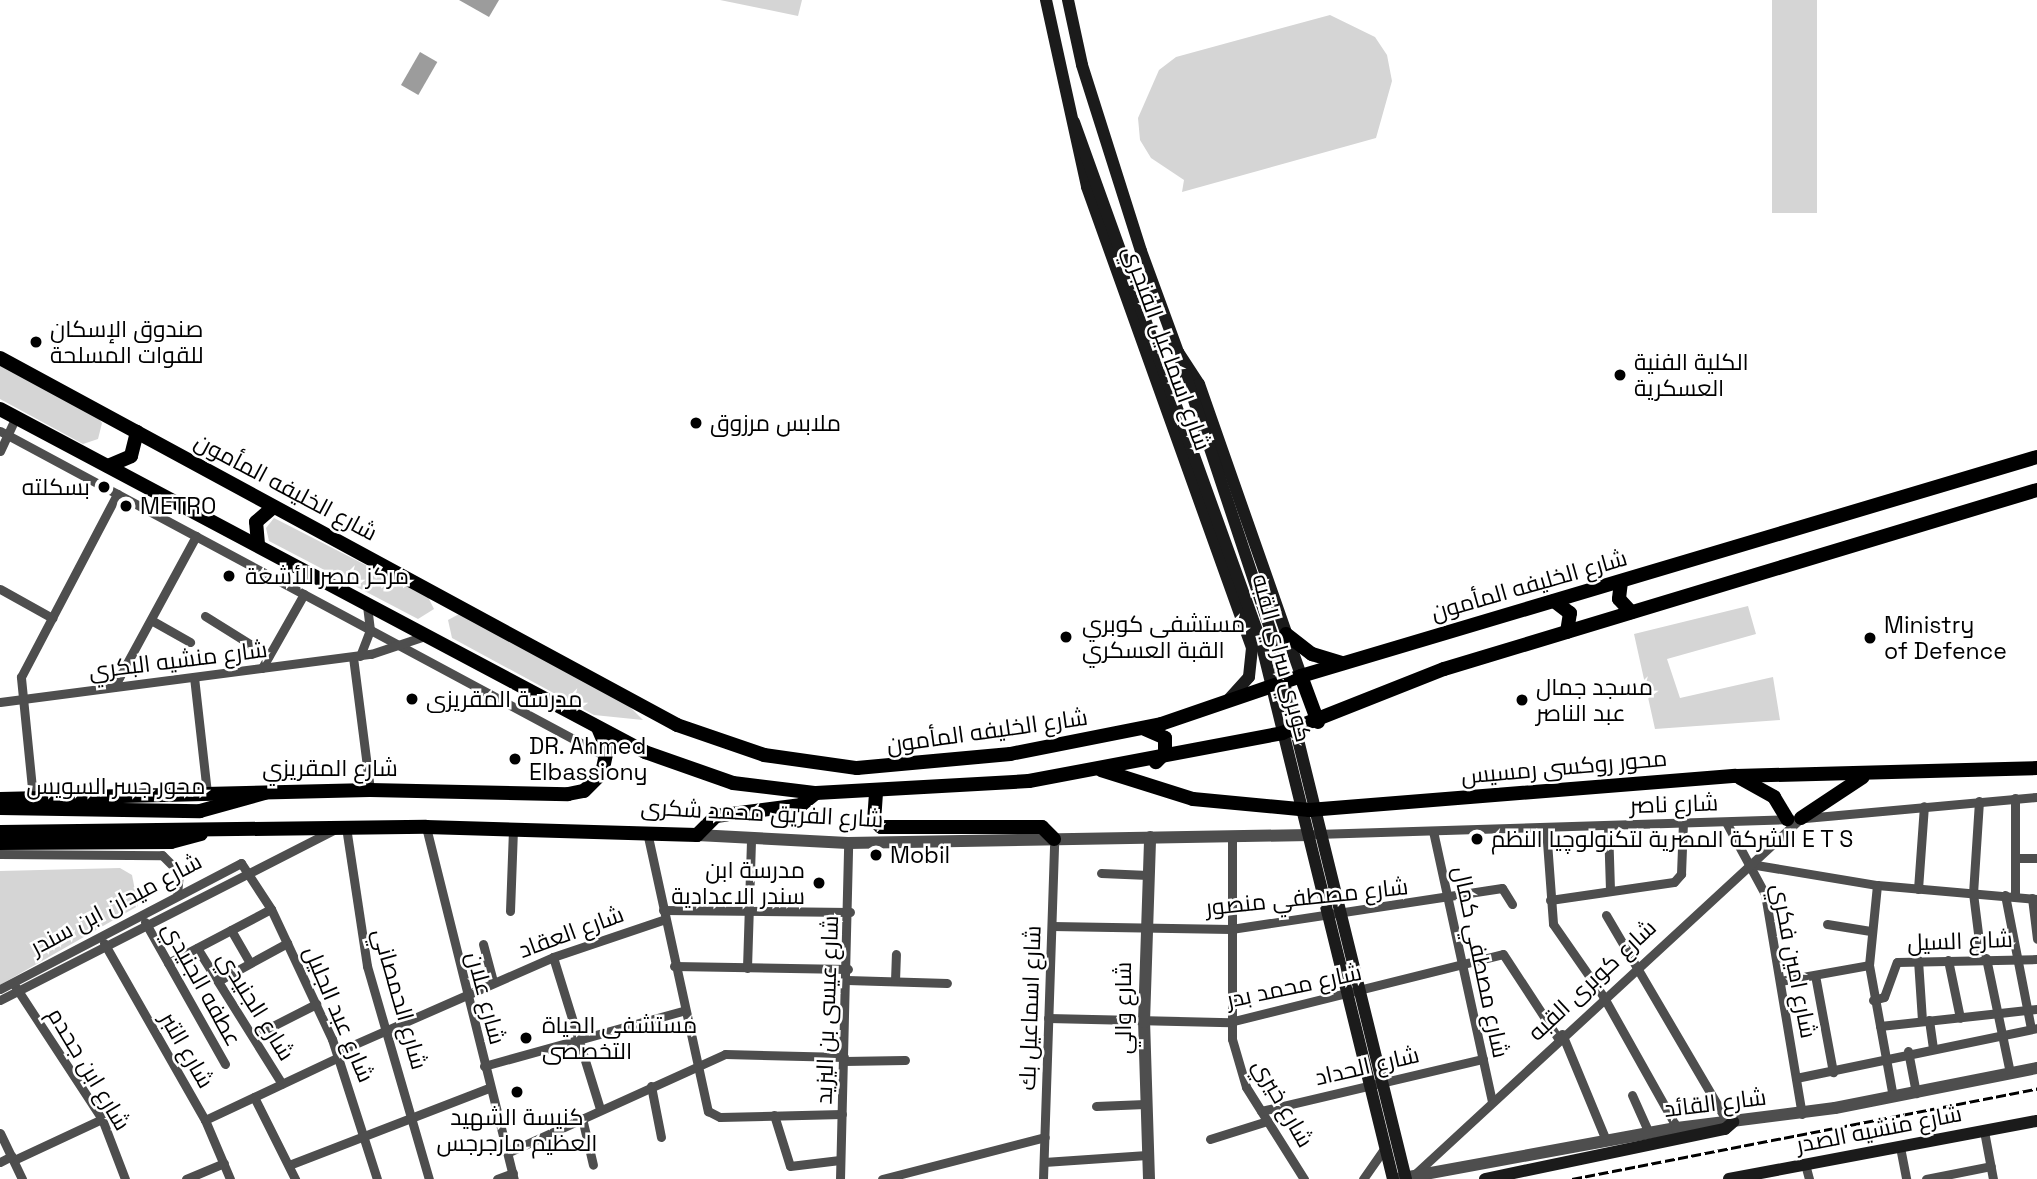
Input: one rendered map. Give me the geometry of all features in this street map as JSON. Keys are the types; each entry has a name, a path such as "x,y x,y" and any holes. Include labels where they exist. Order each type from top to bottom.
{"main road":[{"name":"شارع اسماعيل الفنجري","path":"1046,0 1087,187 1245,625 1252,667 1229,699"},
{"name":"شارع اسماعيل الفنجري","path":"1068,0 1110,157 1178,352 1199,384 1301,676"},
{"name":"كوبري سراي القبه","path":"1074,122 1112,221 1261,642 1403,1178"},
{"name":"كوبري سراي القبه","path":"1178,352 1276,650 1403,1178"},
{"name":"شارع الخليفه المأمون","path":"0,358 677,725 764,755 825,766 903,768 1143,729 1343,663 2037,457"},
{"name":"شارع الخليفه المأمون","path":"0,409 597,726 713,777 816,793 876,793 1101,770 1156,761 1318,722 1430,674 2037,490"},
{"path":"108,466 131,456 137,432"},
{"path":"1178,443 1190,433 1205,434"},
{"path":"258,544 256,522 274,507"},
{"path":"1621,582 1619,599 1631,612"},
{"path":"1554,601 1570,613 1567,632"},
{"path":"1245,625 1264,626 1278,612"},
{"path":"1286,634 1312,654 1343,663"},
{"path":"1301,676 1318,722"},
{"path":"597,726 607,758"},
{"path":"1143,729 1165,738 1165,752 1156,761"},
{"name":"شارع المقريزي","path":"1,805 33,797 207,792 370,790 576,793 597,780 607,758"},
{"name":"محور روكسى رمسيس","path":"1101,770 1194,799 1309,810 1736,776 1864,776 2037,768"},
{"path":"1736,776 1767,791 1794,818 1864,776"},
{"name":"محور جسر السويس","path":"1,805 200,811 270,791"},
{"path":"697,835 716,816 801,805 816,793"},
{"path":"876,793 874,820 881,827 1042,827 1054,839"},
{"name":"شارع الفريق محمد شكرى","path":"212,829 513,828 646,830 697,835"},
{"path":"0,832 212,829"},
{"name":"محور جسر السويس","path":"0,843 171,842 212,829"},
{"name":"شارع منشيه الصدر","path":"1729,1179 2037,1121"},
{"path":"1489,1177 1725,1129 1730,1122"}],"street":[{"path":"0,450 4,433 16,418"},
{"path":"4,433 607,758"},
{"path":"33,797 19,699 21,677 117,494"},
{"path":"114,687 196,536"},
{"path":"0,589 52,618"},
{"path":"262,668 304,594"},
{"path":"367,603 370,630 357,656 370,790"},
{"path":"205,616 269,656"},
{"path":"151,620 190,642"},
{"name":"شارع منشيه البكري","path":"0,702 357,656 401,647 428,635"},
{"path":"194,677 207,792"},
{"name":"شارع ناصر","path":"1310,835 1726,822 2037,797"},
{"path":"1796,1077 1878,1066 1885,1055 2034,1029 2032,1009 2019,959 2010,896 2015,858 2015,798"},
{"path":"1979,801 1973,893 1983,958 2010,1073"},
{"path":"1918,889 1924,806"},
{"name":"شارع كوبرى القبه","path":"1403,1178 1492,1101 1637,963 1750,864 1794,818"},
{"name":"شارع امين فكري","path":"1726,822 1765,894 1802,1114"},
{"path":"1550,900 1678,880 1683,823"},
{"path":"1608,826 1610,891"},
{"name":"شارع ميدان ابن سندر","path":"0,989 15,986 341,827"},
{"name":"شارع الحمصاني","path":"341,827 367,965 389,1027 429,1179"},
{"name":"شارع علان","path":"426,827 465,994 514,1176"},
{"path":"510,911 513,828"},
{"path":"1546,828 1553,923 1603,996 1677,1128"},
{"path":"646,830 694,1067 714,1117 842,1114"},
{"name":"شارع مصطفي كمال","path":"1433,831 1492,1101"},
{"name":"شارع الفريق محمد شكرى","path":"697,835 848,843 1310,835"},
{"path":"1310,835 1385,1148 1403,1178"},
{"name":"شارع خيري","path":"1232,836 1230,1022 1238,1065 1261,1111 1304,1179"},
{"name":"شارع والي","path":"1149,1179 1144,1022 1150,837"},
{"path":"747,968 751,839"},
{"name":"شارع اسماعيل بك","path":"1043,1179 1054,839"},
{"name":"شارع عيسى بن اليزيد","path":"840,1179 850,912 848,843"},
{"path":"0,854 162,855 179,872 177,893"},
{"path":"2015,858 2037,858"},
{"name":"شارع ميدان ابن سندر","path":"0,1000 15,986 235,862 248,872"},
{"path":"1750,864 1877,885 2035,898 2037,939"},
{"name":"شارع عبد الجليل","path":"248,872 271,909 338,1055 377,1179"},
{"path":"1101,873 1148,875"},
{"path":"1877,885 1870,931 1869,965 1893,1097"},
{"name":"شارع مصطفي منصور","path":"1052,926 1231,929 1329,918 1447,900 1503,888 1512,904"},
{"path":"168,963 271,909"},
{"name":"شارع العقاد","path":"205,1120 282,1084 389,1027 553,957 664,914 850,912"},
{"path":"1606,915 1730,1122"},
{"name":"عطفه الجنيدي","path":"145,922 225,1064"},
{"path":"1827,924 1870,931"},
{"path":"231,930 250,963"},
{"name":"شارع التبر","path":"104,943 205,1120 230,1179"},
{"path":"218,981 287,943"},
{"path":"484,944 493,982"},
{"name":"شارع الجنيدي","path":"197,948 282,1084"},
{"path":"895,981 896,954"},
{"name":"شارع محمد بدر","path":"1048,1018 1230,1022 1506,955 1560,1036"},
{"path":"553,957 575,1041 600,1109"},
{"name":"شارع السيل","path":"1874,1000 1884,997 1888,971 1893,963 1983,958 2037,959"},
{"path":"1918,960 1926,1021 1933,1047"},
{"path":"1948,960 1960,1018"},
{"path":"1780,981 1869,965"},
{"path":"674,966 848,969"},
{"path":"1815,975 1833,1072"},
{"path":"848,980 947,983"},
{"name":"شارع ابن جحدم","path":"15,986 102,1119 125,1179"},
{"path":"253,1036 316,1004"},
{"path":"1880,1026 2032,1009"},
{"path":"484,1066 682,1011"},
{"path":"1560,1036 1606,1140"},
{"path":"1908,1051 1916,1093"},
{"path":"507,1153 694,1067 741,1052 905,1060"},
{"name":"شارع الحداد","path":"1261,1111 1483,1059"},
{"name":"شارع القائد","path":"1403,1178 1649,1132 1802,1114 2037,1068"},
{"path":"651,1086 661,1137"},
{"path":"289,1165 489,1088"},
{"path":"1632,1095 1649,1132"},
{"path":"254,1097 295,1179"},
{"path":"1096,1106 1145,1104"},
{"path":"774,1115 790,1166 840,1160"},
{"path":"582,1118 593,1166"},
{"path":"0,1162 102,1119"},
{"path":"1210,1139 1267,1121"},
{"path":"1984,1131 1993,1179"},
{"path":"0,1133 22,1179"},
{"path":"882,1179 1045,1137"},
{"path":"1900,1147 1906,1179"},
{"path":"1363,1179 1385,1148"},
{"path":"1044,1162 1147,1155"},
{"path":"186,1179 224,1163"},
{"path":"1805,1164 1809,1179"},
{"path":"1926,1179 1991,1166"},
{"path":"497,1179 514,1176"}],"shaded area":[{"path":"459,0 499,0 489,17"},
{"path":"720,0 802,0 798,16"},
{"path":"1772,0 1817,0 1817,213 1772,213"},
{"path":"1330,15 1375,37 1387,55 1392,81 1376,138 1182,192 1184,180 1151,158 1140,140 1138,118 1159,70 1176,57"},
{"path":"420,52 437,62 418,95 401,85"},
{"path":"0,362 95,413 102,423 98,439 83,444 0,399"},
{"path":"274,518 428,597 434,609 418,619 269,541 266,528"},
{"path":"1748,606 1756,634 1667,659 1680,698 1773,677 1780,720 1655,729 1634,634"},
{"path":"461,613 626,703 643,720 594,715 452,638 448,620"},
{"path":"120,868 132,875 138,906 0,985 0,871"}],"railway":[{"path":"1572,1179 2037,1089"}],"place":[{"name":"صندوق الإسكان للقوات المسلحة","path":"36,342"},
{"name":"الكلية الفنية العسكرية","path":"1620,375"},
{"name":"ملابس مرزوق","path":"696,423"},
{"name":"بسكلته","path":"104,487"},
{"name":"METRO","path":"126,506"},
{"name":"مركز مصر للأشعة","path":"229,576"},
{"name":"مستشفى كوبري القبة العسكري","path":"1066,637"},
{"name":"Ministry of Defence","path":"1870,638"},
{"name":"مدرسة المقريزى","path":"412,699"},
{"name":"مسجد جمال عبد الناصر","path":"1522,700"},
{"name":"DR. Ahmed Elbassiony","path":"515,759"},
{"name":"الشركة المصرية لتكنولوچيا النظم E T S","path":"1477,839"},
{"name":"Mobil","path":"876,855"},
{"name":"مدرسة ابن سندر الاعدادية","path":"819,883"},
{"name":"مستشفى الحياة التخصصى","path":"526,1038"},
{"name":"كنيسة الشهيد العظيم مارجرجس","path":"517,1092"}]}
